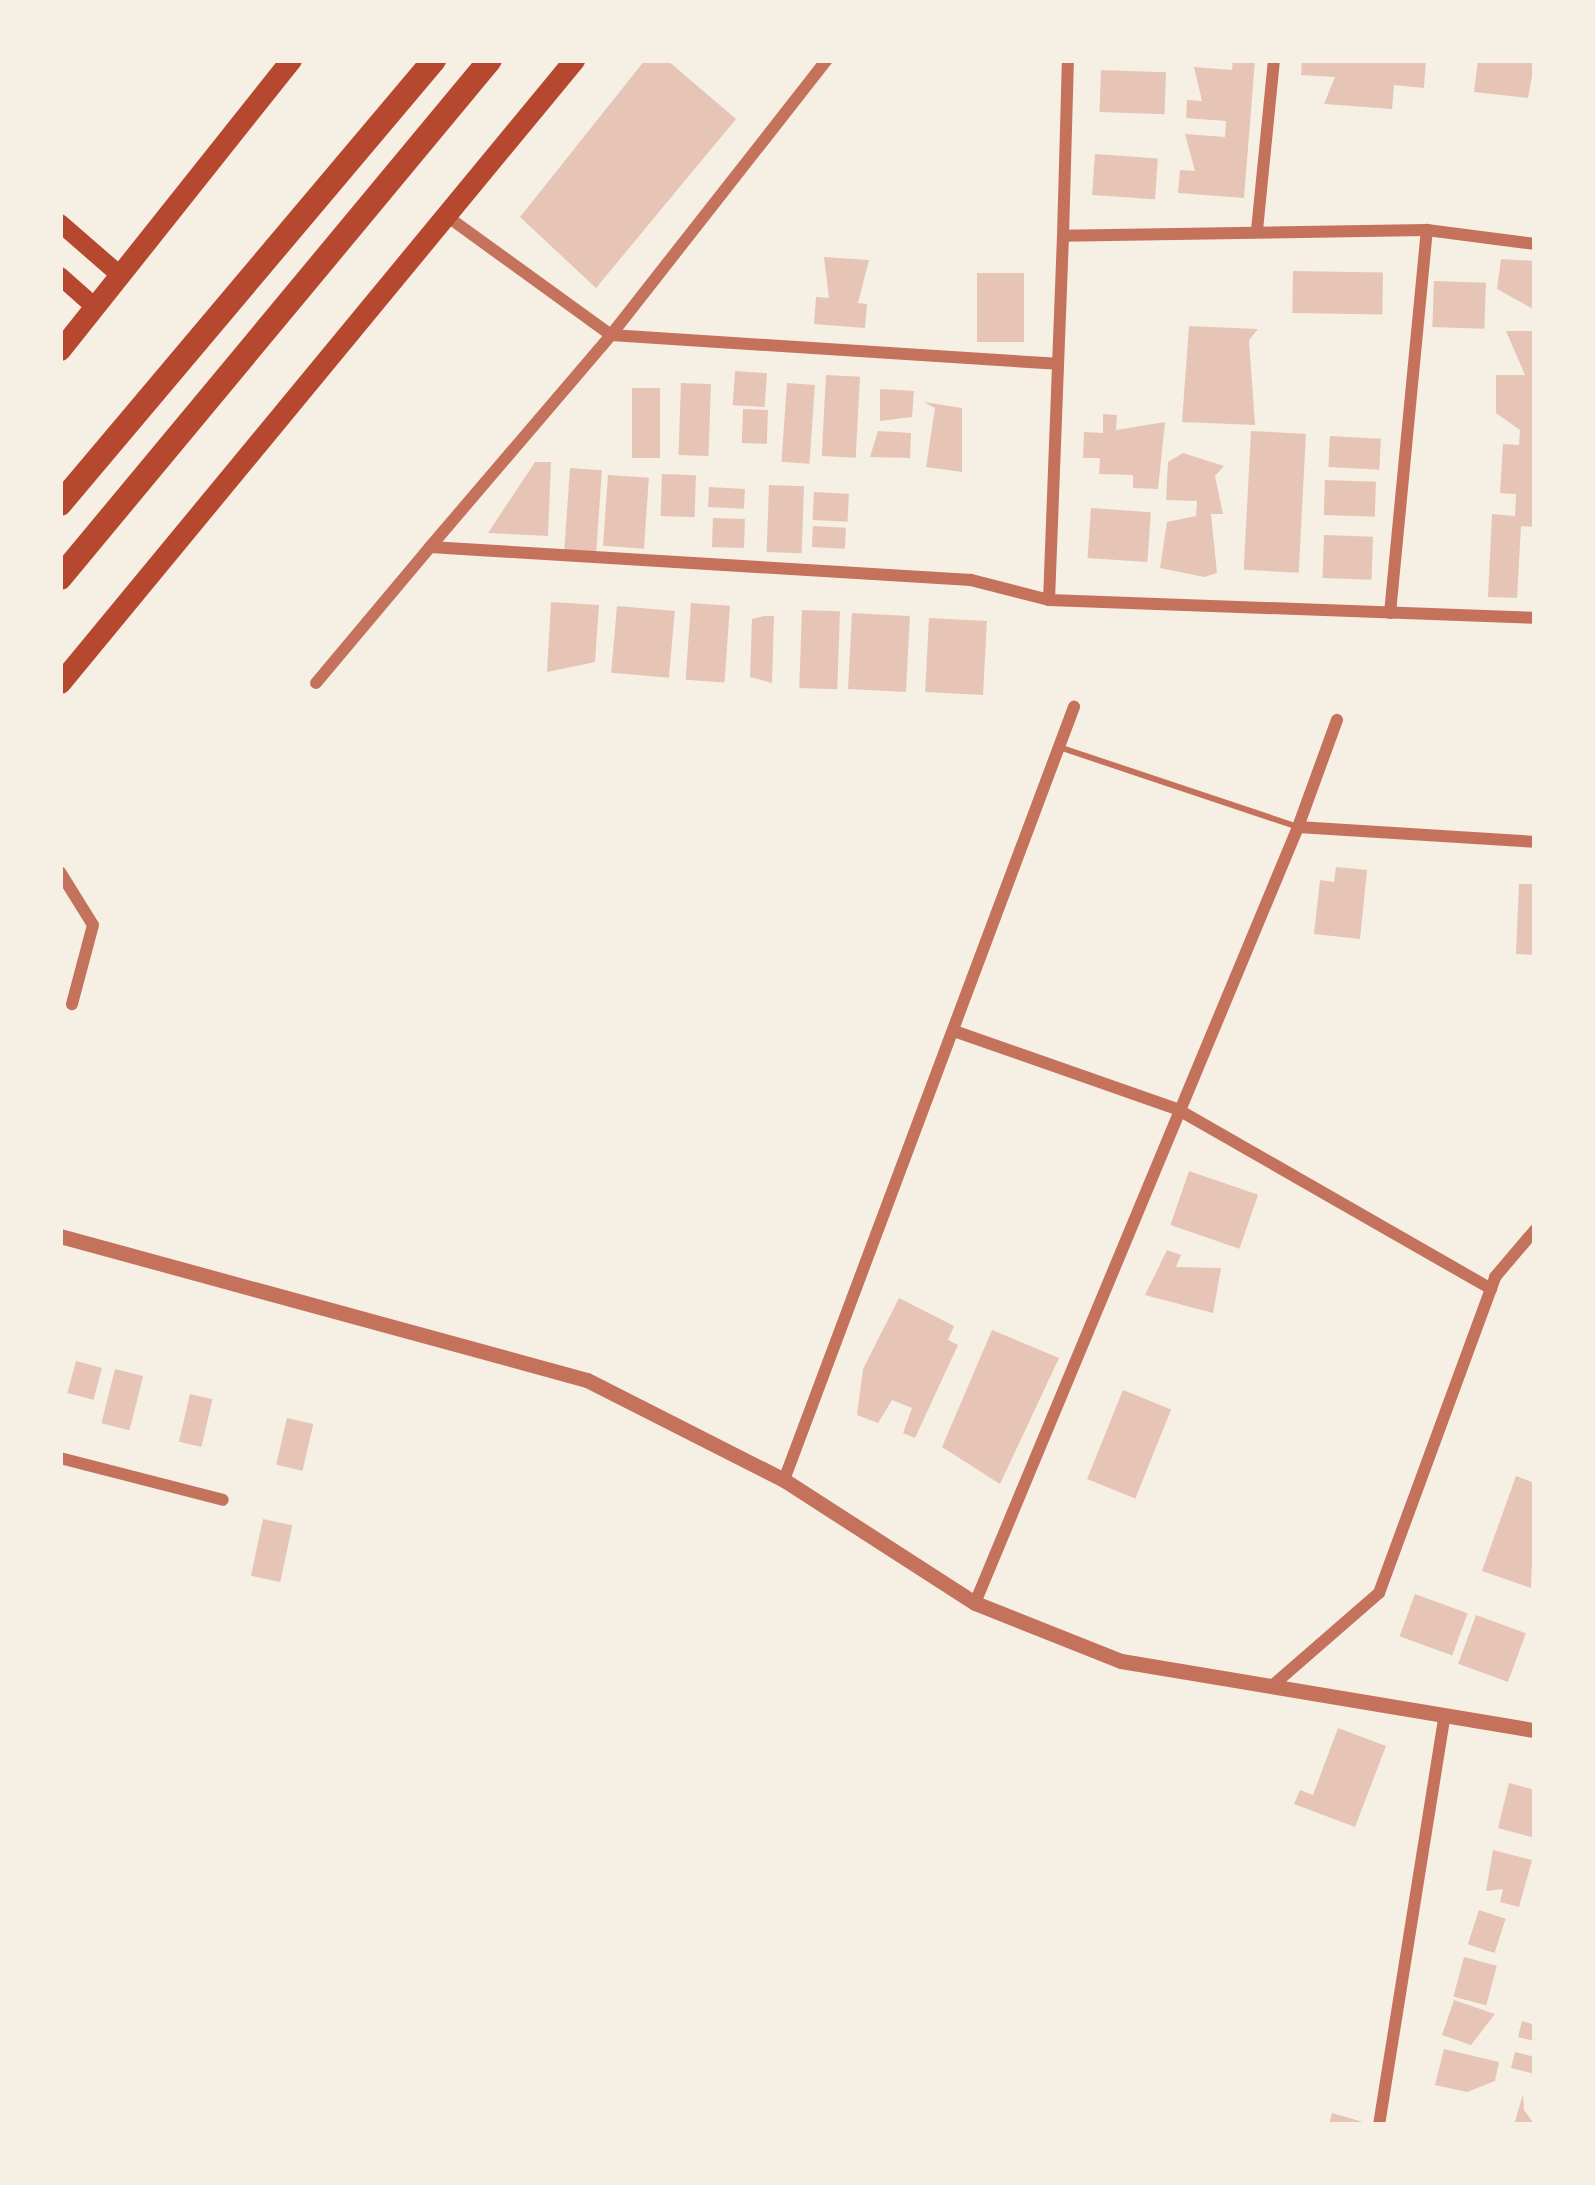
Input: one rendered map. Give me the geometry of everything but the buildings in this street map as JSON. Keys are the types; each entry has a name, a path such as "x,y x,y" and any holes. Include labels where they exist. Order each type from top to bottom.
{"highway":[{"path":"60,503 434,60"},
{"path":"60,578 490,60"}],"main road":[{"path":"60,350 291,60"},
{"path":"60,683 574,60"},
{"path":"60,224 121,276"},
{"path":"60,276 95,307"}],"street":[{"path":"316,683 610,335 827,60"},
{"path":"1048,600 1068,60"},
{"path":"1257,230 1274,60"},
{"path":"448,217 610,335 1057,364"},
{"path":"1063,236 1427,230 1535,244"},
{"path":"1390,614 1427,230"},
{"path":"430,547 971,580 1048,600 1535,618"},
{"path":"784,1480 1074,707"},
{"path":"975,1603 1298,826 1337,720"},
{"path":"1298,826 1535,842"},
{"path":"60,872 93,925 71,1004"},
{"path":"955,1031 1177,1108 1491,1288"},
{"path":"1272,1686 1379,1593 1491,1288 1535,1230"},
{"path":"60,1236 587,1380 784,1480 975,1603 1121,1661 1535,1730"},
{"path":"60,1458 223,1500"},
{"path":"1379,2125 1445,1715"}],"lane":[{"path":"1058,746 1298,826"}]}
